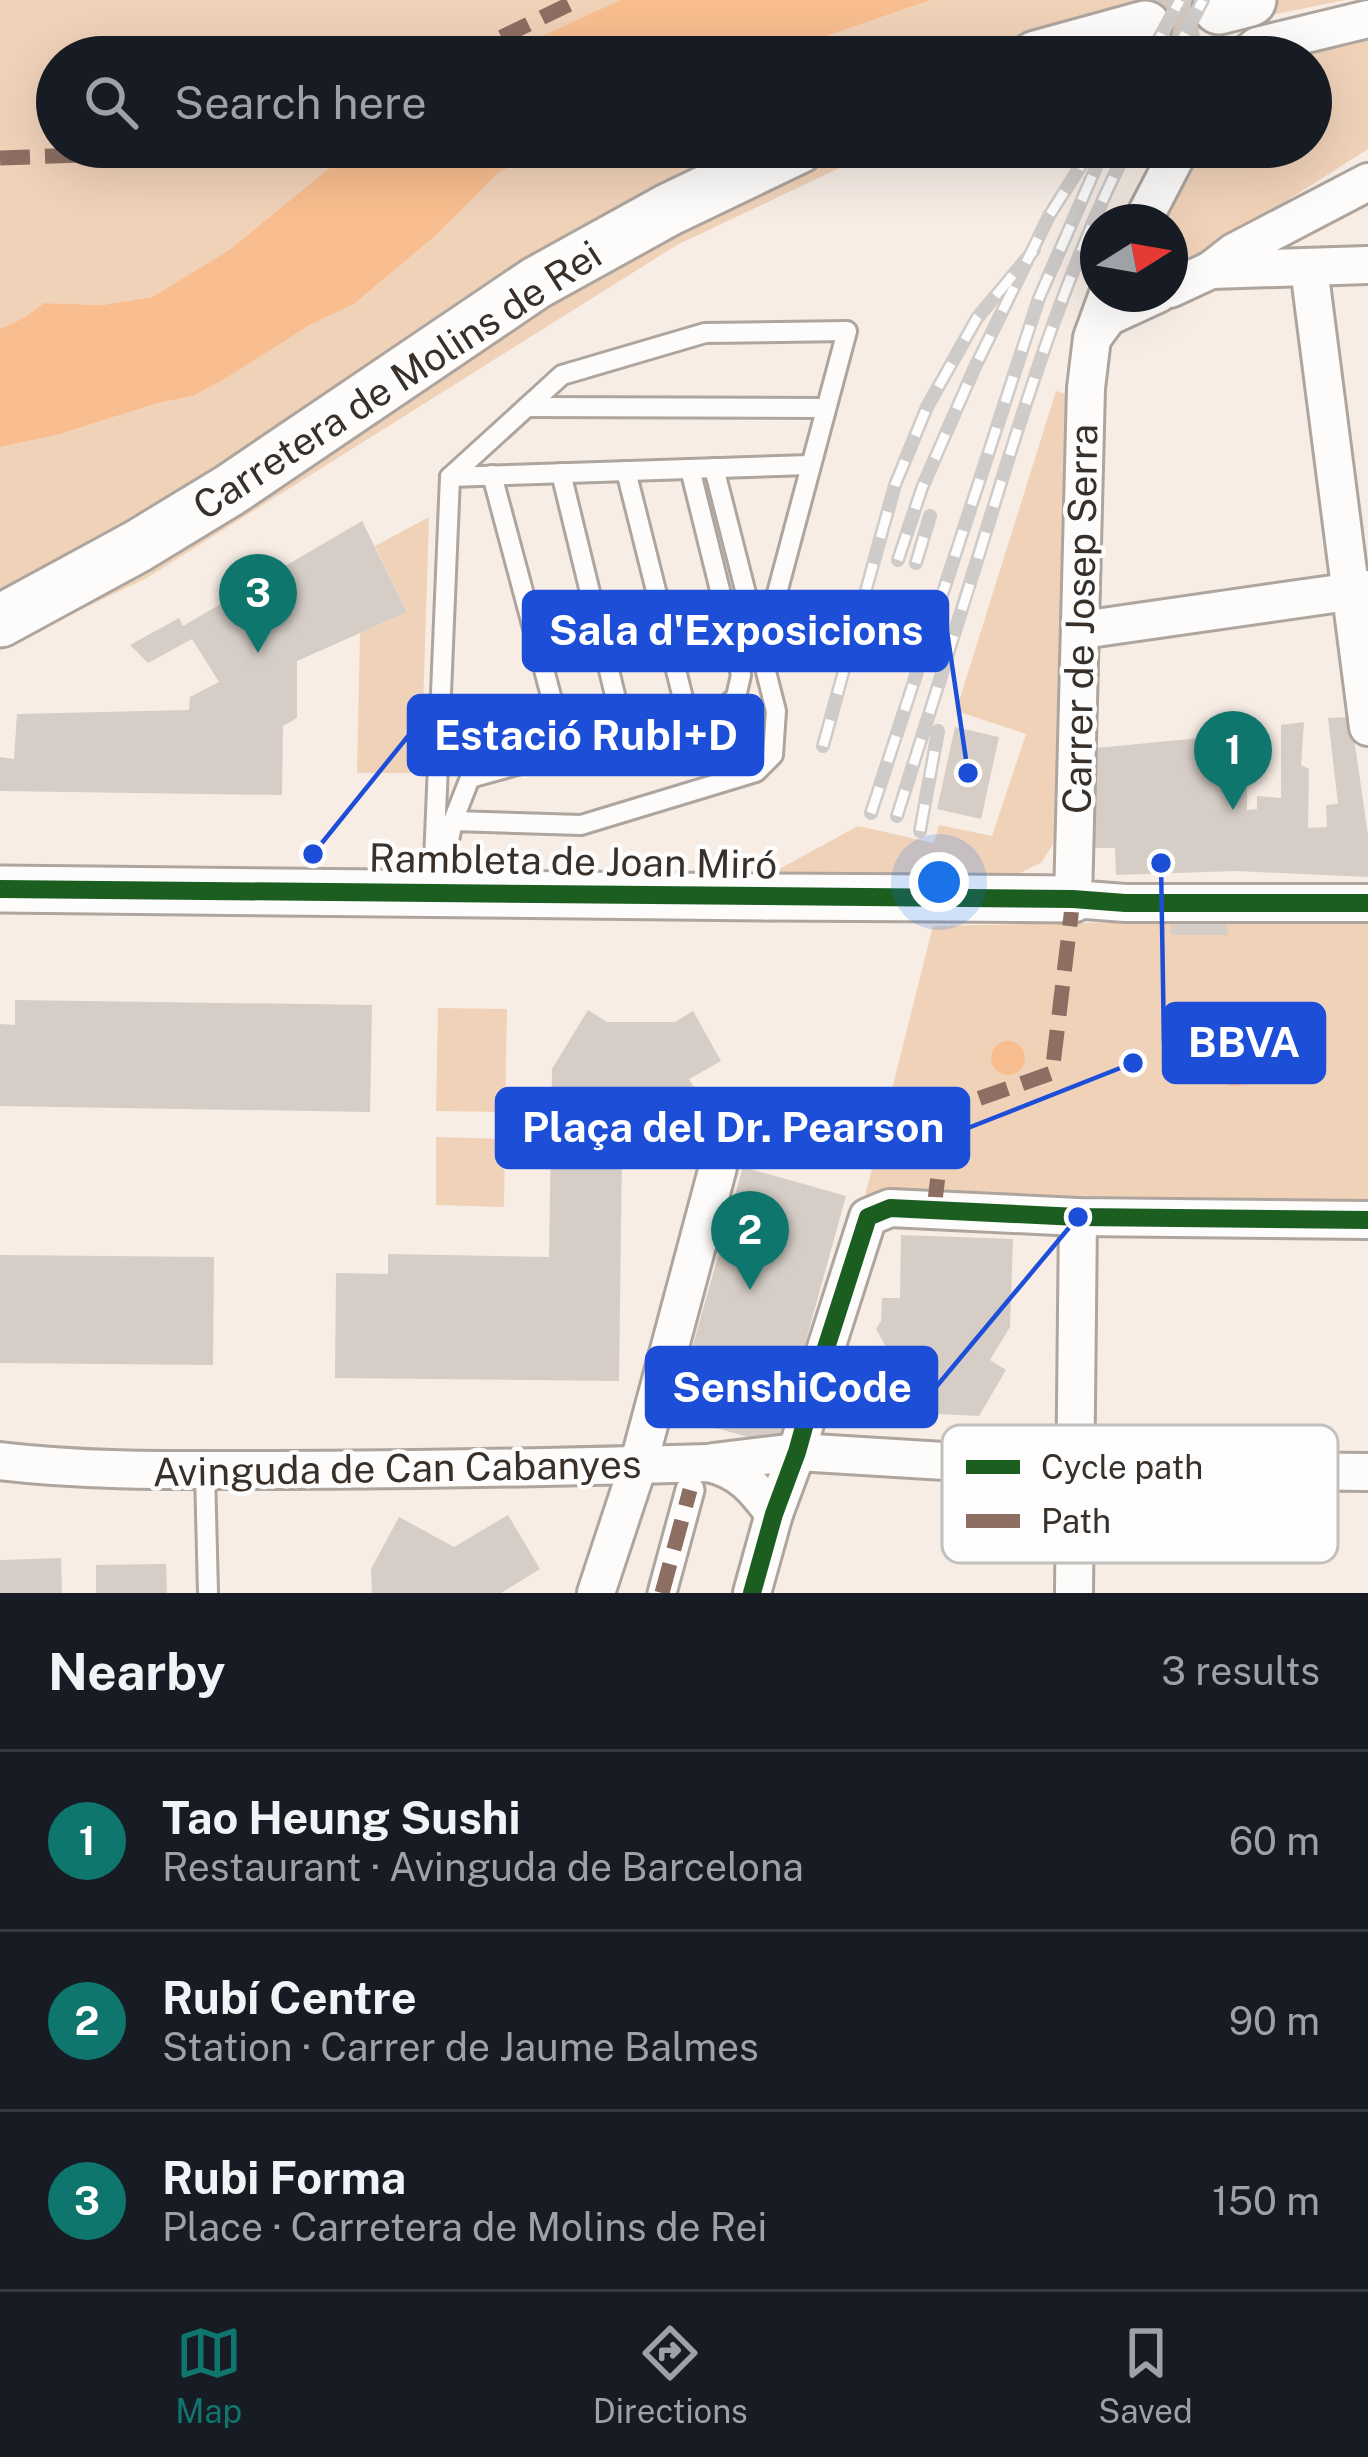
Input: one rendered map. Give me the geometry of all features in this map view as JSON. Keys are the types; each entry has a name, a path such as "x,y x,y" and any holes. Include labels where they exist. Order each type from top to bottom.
{"main road":[{"path":"1112,36 1145,27"},
{"name":"Carretera de Molins de Rei","path":"0,621 230,490 536,283 755,168"}],"street":[{"path":"1298,36 1368,19"},
{"path":"1151,204 1170,168"},
{"path":"1188,281 1368,182"},
{"path":"1211,270 1368,266"},
{"path":"1309,268 1359,590 1368,727"},
{"name":"Carrer de Josep Serra","path":"1073,899 1085,388 1091,338 1101,312"},
{"path":"1091,338 1117,312"},
{"path":"1082,630 1359,590"},
{"name":"Rambleta de Joan Miró","path":"0,890 1073,899"},
{"path":"1073,899 1368,902"},
{"path":"596,1593 638,1466 718,1167"},
{"path":"752,1593 868,1217 890,1208 1078,1217 1368,1220"},
{"path":"1076,1425 1078,1217"},
{"name":"Avinguda de Can Cabanyes","path":"0,1461 69,1469 205,1472 638,1466 699,1476 797,1452 942,1461"},
{"path":"662,1593 699,1476 726,1467 751,1482 774,1514"},
{"name":"Avinguda de Can Cabanyes","path":"1338,1472 1368,1472"},
{"path":"1074,1563 1074,1593"}],"lane":[{"path":"434,892 450,477 562,375 705,333 847,331 760,653"},
{"path":"527,407 825,408"},
{"path":"450,477 809,465"},
{"path":"453,821 581,824 756,772 773,754 776,711 714,468"},
{"path":"438,752 447,770 457,778 470,778 723,708 736,697 741,675 690,469"},
{"path":"626,471 688,718"},
{"path":"561,473 625,736"},
{"path":"492,475 566,752"},
{"path":"434,892 470,778"},
{"path":"205,1472 208,1593"}],"shaded area":[{"path":"0,0 620,0 542,36 36,36 36,168 329,168 229,250 152,297 102,305 44,303 0,329"},
{"path":"620,0 931,0 827,36 542,36"},
{"path":"931,0 1345,0 1167,36 827,36"},
{"path":"1368,35 1368,149 1188,264 1188,204 1167,204 1185,168 1332,168 1332,43"},
{"path":"329,168 509,168 354,304 310,325 223,380 193,396 0,447 0,329 44,303 102,305 152,297 229,250"},
{"path":"509,168 840,168 677,245 145,579 0,648 0,447 193,396 223,380 310,325 354,304 434,237 499,172"},
{"path":"1056,391 1073,396 1056,839 1042,862 1004,881 770,874 858,826 934,843 939,825 992,836 1026,734 956,711"},
{"path":"429,517 421,773 357,773 360,633 407,612 375,546"},
{"path":"1368,917 1368,1207 864,1200 933,926"},
{"path":"438,1008 507,1009 505,1112 436,1111"},
{"path":"1008,1041 1020,1046 1025,1058 1020,1070 1008,1075 996,1070 991,1058 996,1046"},
{"path":"1234,1044 1249,1050 1255,1065 1249,1080 1234,1086 1219,1080 1213,1065 1219,1050"},
{"path":"436,1137 505,1139 504,1207 436,1205"}],"building":[{"path":"362,521 407,612 297,661 297,718 283,726 282,795 0,791 0,757 14,759 17,714 189,710 190,697 219,682 192,639 148,663 130,645 179,618 183,626"},
{"path":"1351,717 1368,835 1368,877 1236,871 1116,875 1115,848 1094,848 1096,748 1232,735 1233,778 1247,776 1247,810 1257,809 1257,796 1281,798 1281,725 1304,722 1301,765 1309,769 1308,828 1327,827 1326,805 1338,804 1328,718"},
{"path":"955,727 999,737 981,819 937,809"},
{"path":"1226,920 1228,935 1171,935 1171,921"},
{"path":"15,1000 372,1005 370,1112 0,1106 0,1024 15,1025"},
{"path":"588,1010 607,1022 675,1022 693,1011 721,1061 689,1079 697,1092 682,1100 682,1116 668,1116 666,1152 622,1151 619,1381 335,1378 336,1273 388,1274 388,1254 549,1257 552,1069"},
{"path":"743,1167 846,1196 777,1445 673,1416"},
{"path":"901,1235 1013,1239 1010,1327 990,1360 1006,1370 979,1416 877,1411 853,1364 886,1347 876,1329 882,1298 900,1298"},
{"path":"0,1255 214,1257 213,1365 0,1363"},
{"path":"508,1515 540,1569 501,1593 372,1593 371,1569 399,1517 454,1547"},
{"path":"61,1558 62,1593 0,1593 0,1560"},
{"path":"166,1564 167,1593 96,1593 96,1565"}],"tunnel":[{"path":"1145,27 1219,8"}],"railway":[{"path":"1160,36 1180,0"},
{"path":"1184,36 1203,0"},
{"path":"898,560 922,488 975,367 1049,216 1079,168"},
{"path":"871,813 1039,298 1096,168"},
{"path":"897,816 1037,370 1118,168"},
{"path":"823,746 895,485 927,407 977,318 1034,250"},
{"path":"916,563 930,516"},
{"path":"920,831 938,731"}],"marked path":[{"path":"504,36 578,0"},
{"path":"0,158 36,157"},
{"path":"934,1209 946,1110 1052,1073 1073,899"},
{"path":"662,1593 690,1490"}],"cycle path":[{"path":"0,889 1368,903"},
{"path":"752,1593 868,1217 890,1208 1078,1217 1368,1220"}],"place":[{"name":"Rubi Forma","path":"258,653"},
{"name":"Sala d'Exposicions","path":"968,773"},
{"name":"Tao Heung Sushi","path":"1233,810"},
{"name":"Estació RubI+D","path":"313,854"},
{"name":"BBVA","path":"1161,863"},
{"name":"Plaça del Dr. Pearson","path":"1133,1063"},
{"name":"SenshiCode","path":"1078,1217"},
{"name":"Rubí Centre","path":"750,1290"}]}
